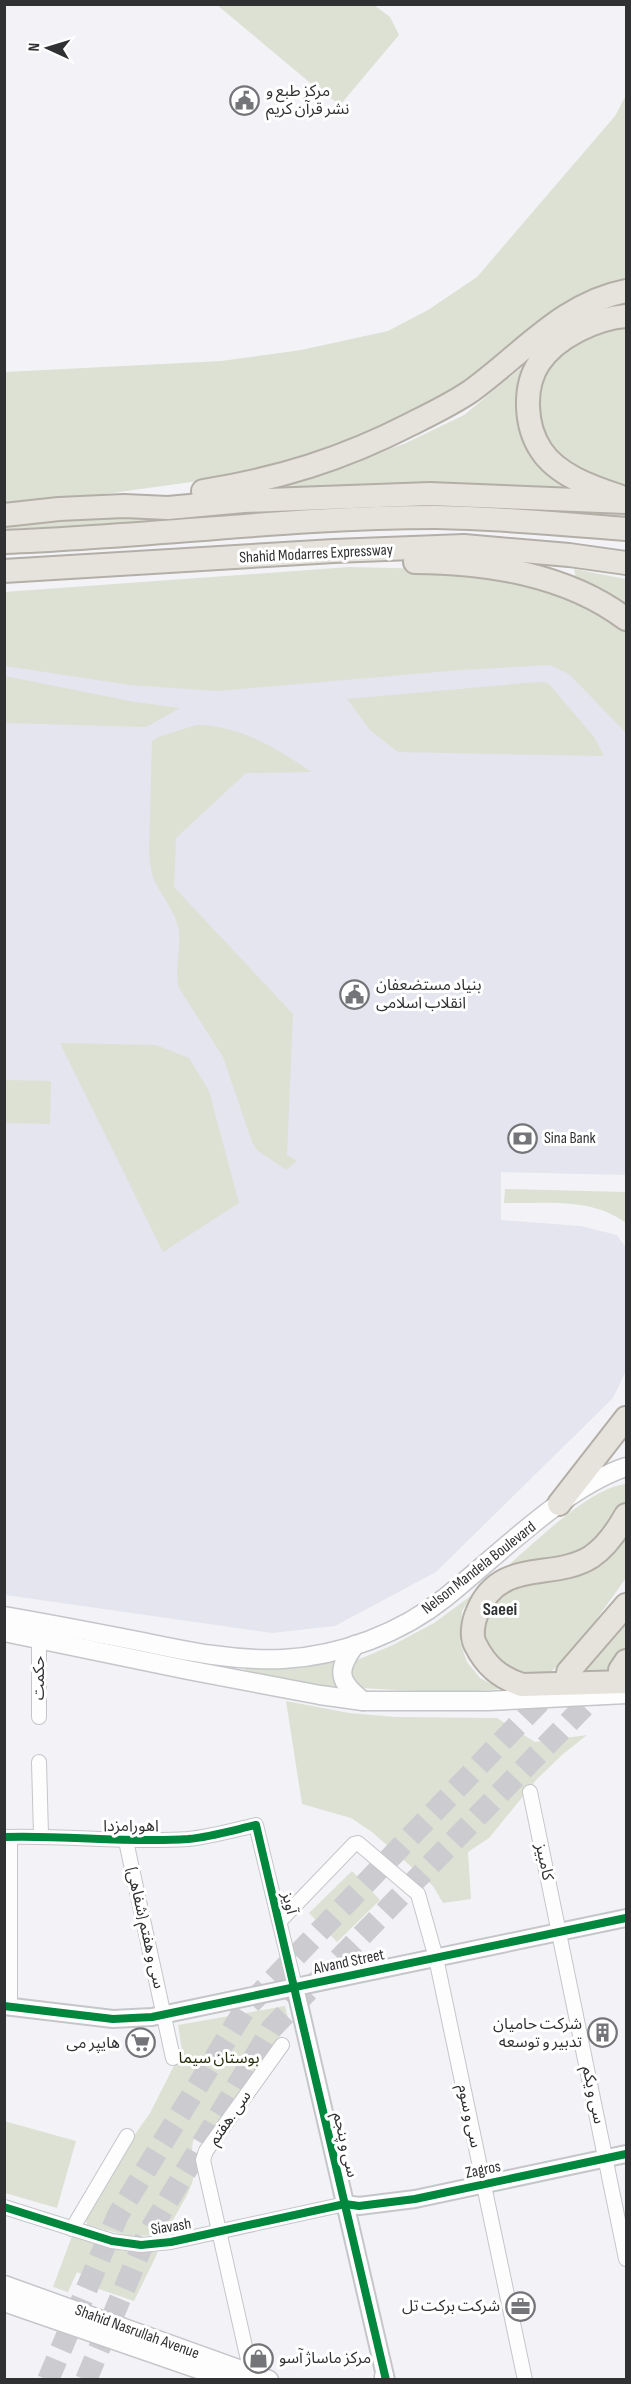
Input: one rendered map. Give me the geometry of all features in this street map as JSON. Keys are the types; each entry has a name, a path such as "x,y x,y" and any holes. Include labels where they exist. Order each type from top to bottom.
{"highway":[{"path":"124,506 235,486 300,471 370,444 436,412 470,391 539,334 570,313 598,299 627,291"},
{"path":"627,316 602,320 580,329 552,349 539,363 532,381 528,419 537,443 552,463 569,475 627,500"},
{"path":"4,515 58,509 168,507 244,501 430,495 627,500"},
{"name":"Shahid Modarres Expressway","path":"4,542 284,523 425,518 524,520 627,529"},
{"name":"Shahid Modarres Expressway","path":"4,571 334,551 464,546 568,555 627,563"},
{"path":"334,551 384,562 454,563 544,578 582,592 609,606 627,619"},
{"path":"559,1504 627,1418"},
{"path":"624,1671 522,1685 506,1679 491,1669 473,1640 478,1610 493,1588 512,1577 573,1564 589,1558 604,1546 627,1515"},
{"path":"568,1672 627,1605"}],"main road":[{"name":"Nelson Mandela Boulevard","path":"4,1632 39,1640 190,1661 234,1657 290,1658 355,1645 397,1628 428,1610 559,1504 627,1467"},
{"name":"Nelson Mandela Boulevard","path":"4,1616 190,1661 230,1677 363,1701 488,1701 627,1695"},
{"path":"355,1645 344,1661 342,1678 346,1687 363,1701"},
{"path":"230,1677 225,1665 234,1657"},
{"name":"Shahid Nasrullah Avenue","path":"4,2285 269,2379"},
{"name":"Shahid Nasrullah Avenue","path":"4,2302 230,2379"}],"street":[{"name":"حکمت","path":"39,1640 39,1716"},
{"path":"39,1762 41,1835"},
{"name":"کامبیز","path":"530,1792 559,1932"},
{"name":"اهورامزدا","path":"7,1837 41,1835 126,1841 190,1839 256,1825"},
{"name":"آویز","path":"256,1825 280,1921 300,1986"},
{"path":"7,1837 7,2007"},
{"name":"سی و هفتم (شفاهی)","path":"126,1841 174,2058"},
{"name":"سی و سوم","path":"280,1921 354,1844 358,1843 418,1894 436,1958 525,2379"},
{"name":"Alvand Street","path":"7,2007 113,2019 165,2015 627,1918"},
{"name":"سی و یکم","path":"559,1932 627,2259"},
{"name":"سی و پنجم","path":"300,1986 350,2205 352,2236 385,2378"},
{"name":"سی .هفتم","path":"251,2373 203,2160 206,2151 282,2045"},
{"path":"72,2229 127,2136"},
{"name":"Zagros","path":"350,2205 415,2199 627,2154"},
{"path":"352,2236 360,2221 365,2217 415,2199"},
{"name":"Siavash","path":"4,2207 120,2243 154,2244 350,2205"}],"shaded area":[{"path":"4,616 626,649 626,1175 501,1172 501,1220 581,1226 617,1235 626,1248 626,1371 613,1398 436,1572 335,1626 272,1633 5,1595"}],"green space":[{"path":"217,5 374,5 390,17 399,35 341,104 326,96"},
{"path":"626,95 626,284 461,389 359,443 234,476 5,508 5,372 221,361 301,350 388,331 428,310 477,277 615,116"},
{"path":"626,324 626,489 582,470 558,453 546,438 540,422 538,405 540,388 547,371 570,344 586,335"},
{"path":"562,334 520,421 600,495 267,491 334,470 406,443 464,415"},
{"path":"332,502 626,511 626,521 208,521 5,529 127,513"},
{"path":"349,567 437,569 558,591 626,629 626,733 569,674 550,665 461,670 217,691 130,685 5,666 4,592"},
{"path":"574,569 626,579 626,606 576,580"},
{"path":"5,676 135,702 180,708 146,727 5,723"},
{"path":"537,682 548,683 594,737 604,756 398,752 371,731 347,699"},
{"path":"196,725 227,729 257,739 312,772 246,773 176,838 174,887 293,1014 287,1155 297,1161 286,1170 257,1150 252,1142 223,1057 179,988 177,974 179,931 173,912 156,884 151,868 149,852 152,741"},
{"path":"60,1043 156,1045 189,1058 209,1091 239,1203 163,1252"},
{"path":"5,1080 51,1081 50,1124 5,1123"},
{"path":"505,1189 626,1192 626,1223 598,1209 583,1206 504,1203"},
{"path":"626,1484 626,1505 588,1549 563,1558 503,1570 579,1506 596,1495"},
{"path":"626,1529 626,1578 581,1641 549,1674 519,1677 497,1667 488,1647 484,1629 484,1621 492,1603 501,1594"},
{"path":"472,1595 462,1611 460,1642 467,1662 480,1678 501,1689 454,1693 360,1688 348,1681 350,1663 393,1645 434,1623"},
{"path":"626,1625 626,1651 608,1673 581,1676"},
{"path":"329,1659 334,1661 334,1677 343,1691 246,1671 241,1666"},
{"path":"286,1701 349,1713 396,1717 497,1718 535,1742 587,1735 537,1779 489,1838 468,1852 471,1899 443,1903 433,1886 372,1832 351,1818 302,1804"},
{"path":"352,1871 380,1900 337,1942 309,1913"},
{"name":"بوستان سیما","path":"285,2006 289,2022 258,2070 216,2129 202,2131 195,2138 192,2149 193,2180 165,2235 129,2236 87,2225 86,2218 129,2143 150,2113 182,2050 178,2025"},
{"path":"4,2121 76,2141 57,2208 5,2193"},
{"path":"72,2236 123,2251 158,2252 134,2301 84,2284 86,2276 77,2272 68,2292 53,2287"}],"tunnel":[{"path":"86,2380 146,2237 272,2028 605,1685"},
{"path":"48,2380 118,2215 245,2009 555,1686"}],"cycle path":[{"path":"4,1837 188,1839 256,1825 386,2380"},
{"path":"4,2006 113,2019 152,2017 626,1918"},
{"path":"4,2207 112,2241 141,2245 171,2242 345,2204 359,2206 415,2199 626,2154"}],"place":[{"name":"مرکز طبع و نشر قرآن کریم","path":"245,100"},
{"name":"بنیاد مستضعفان انقلاب اسلامی","path":"355,994"},
{"name":"Sina Bank","path":"523,1138"},
{"name":"شرکت حامیان تدبیر و توسعه","path":"603,2033"},
{"name":"هایپر می","path":"141,2043"},
{"name":"شرکت برکت تل","path":"521,2306"},
{"name":"مرکز ماساژ آسو","path":"258,2358"}],"district":[{"name":"Saeei","path":"500,1609"}]}
